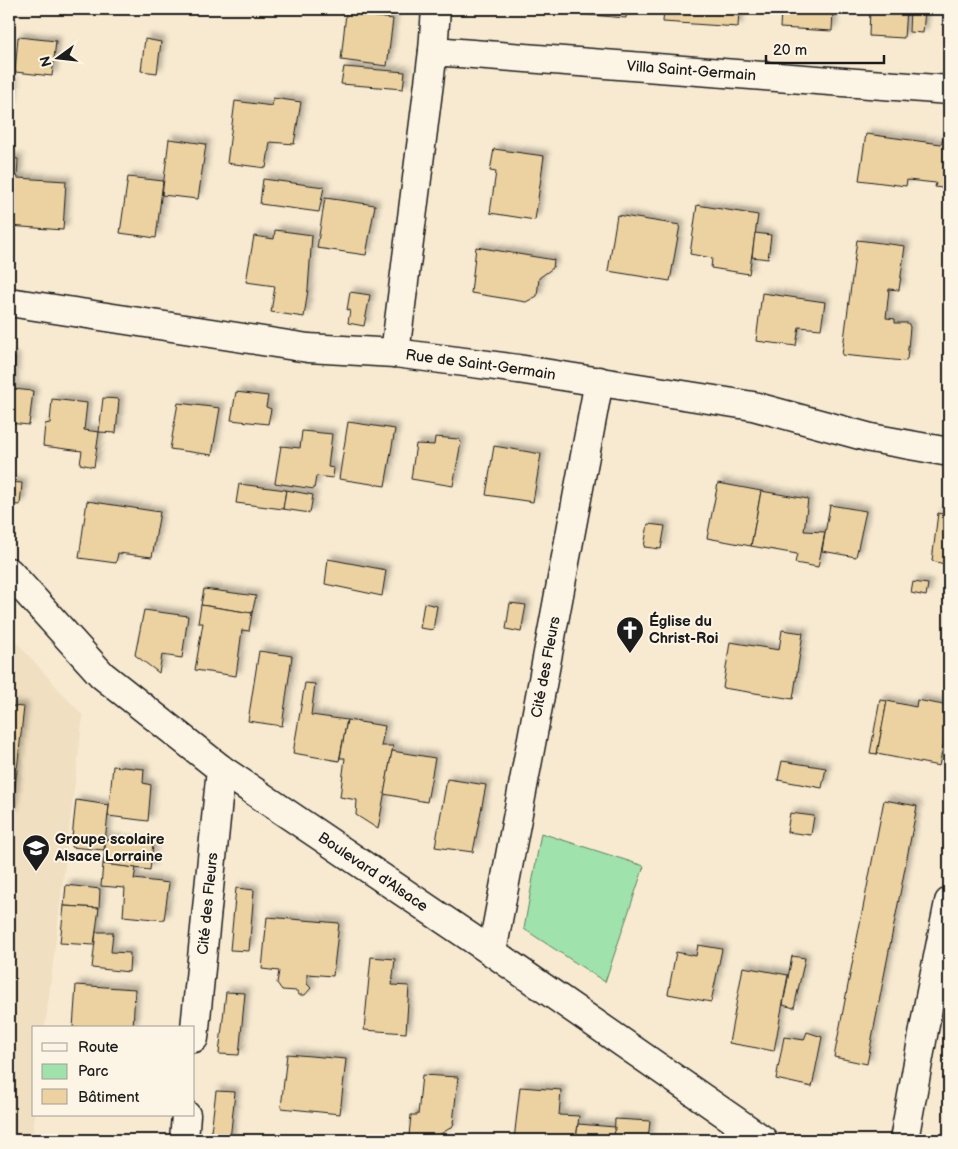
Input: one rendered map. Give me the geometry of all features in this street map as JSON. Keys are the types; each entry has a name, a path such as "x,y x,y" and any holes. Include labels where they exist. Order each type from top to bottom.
{"street":[{"path":"395,354 436,9"},
{"name":"Villa Saint-Germain","path":"432,51 949,90"},
{"name":"Rue de Saint-Germain","path":"9,302 308,348 395,354 599,381 753,406 871,438 949,452"},
{"name":"Cité des Fleurs","path":"492,952 599,381"},
{"name":"Boulevard d'Alsace","path":"9,572 102,675 221,769 492,952 763,1140"},
{"name":"Cité des Fleurs","path":"195,1028 221,769"},
{"path":"904,1140 949,902"},
{"path":"184,1140 186,1116"}],"shaded area":[{"name":"Groupe scolaire Alsace Lorraine","path":"9,634 83,716 45,1026 32,1026 32,1116 35,1116 32,1140 9,1140"}],"green space":[{"path":"541,833 644,866 605,982 524,929"}],"building":[{"path":"555,9 627,9 626,18 555,12"},
{"path":"664,9 739,9 738,27 663,22"},
{"path":"781,9 833,9 832,31 780,28"},
{"path":"870,9 906,9 904,38 869,36"},
{"path":"910,9 925,9 923,33 909,32"},
{"path":"346,13 393,19 387,66 341,60"},
{"path":"18,37 56,41 52,76 15,72"},
{"path":"145,39 161,42 157,73 141,71"},
{"path":"344,67 405,72 403,89 341,84"},
{"path":"9,83 13,83 11,105 9,104"},
{"path":"273,98 301,102 294,144 270,142 266,168 227,163 235,101 272,106"},
{"path":"866,134 941,144 943,138 949,139 949,189 935,187 936,183 907,180 906,186 859,180"},
{"path":"169,139 206,144 198,199 162,195"},
{"path":"494,149 544,156 535,220 490,213 496,172 490,171"},
{"path":"9,158 18,159 17,178 66,181 63,230 9,226"},
{"path":"128,177 163,181 156,238 120,233"},
{"path":"263,179 324,187 319,212 260,204"},
{"path":"325,198 375,205 366,255 317,248"},
{"path":"697,205 758,215 749,274 711,268 712,258 690,254"},
{"path":"617,215 680,225 670,281 608,271"},
{"path":"275,230 312,235 304,317 271,312 275,286 246,282 254,236 274,239"},
{"path":"755,233 771,235 768,259 752,257"},
{"path":"857,240 905,246 899,290 889,289 886,318 895,319 895,323 908,323 910,327 907,359 904,361 842,355"},
{"path":"476,247 554,260 553,268 539,278 537,296 526,302 471,293"},
{"path":"350,292 370,295 364,326 348,323 350,310 347,310"},
{"path":"762,293 825,302 821,329 799,327 796,346 756,341"},
{"path":"9,357 15,358 13,389 33,391 29,425 9,423"},
{"path":"236,392 268,396 266,407 271,409 268,424 231,420"},
{"path":"103,398 119,399 116,433 99,432"},
{"path":"52,399 87,403 84,430 99,432 94,467 80,464 82,451 43,446 45,424 50,423"},
{"path":"178,403 220,408 212,455 170,449"},
{"path":"348,422 395,429 385,486 339,479"},
{"path":"302,431 332,434 328,467 334,468 333,478 316,476 314,489 275,483 281,446 300,448"},
{"path":"435,437 458,439 461,442 453,486 411,479 416,444 434,445"},
{"path":"494,446 541,454 533,502 486,495"},
{"path":"9,482 22,483 20,505 9,504"},
{"path":"718,483 761,491 751,546 707,538"},
{"path":"239,484 286,490 283,509 236,503"},
{"path":"286,490 313,495 310,513 283,509"},
{"path":"761,491 808,499 804,531 825,532 818,567 795,563 797,554 751,546"},
{"path":"87,501 160,512 152,557 118,553 116,563 79,558"},
{"path":"830,505 866,511 856,557 822,551"},
{"path":"938,513 949,515 949,565 932,561"},
{"path":"648,524 665,526 661,549 644,547"},
{"path":"328,559 386,570 382,596 325,584"},
{"path":"913,582 928,584 926,596 911,593"},
{"path":"204,589 256,596 252,613 201,605"},
{"path":"424,603 437,606 433,630 420,628"},
{"path":"510,603 526,605 521,632 506,629"},
{"path":"201,605 252,613 249,631 242,630 236,676 195,670 203,623 198,623"},
{"path":"144,610 188,616 182,658 162,655 159,673 135,655"},
{"path":"782,630 803,633 793,699 723,688 730,642 779,650"},
{"path":"259,651 292,656 282,726 248,721"},
{"path":"305,683 315,684 311,715 347,720 339,761 293,753"},
{"path":"880,700 887,701 877,754 870,753"},
{"path":"917,700 949,706 949,717 939,766 877,754 887,701 916,707"},
{"path":"9,706 24,707 12,814 9,813"},
{"path":"347,720 385,726 381,746 393,746 378,829 356,815 357,800 340,797 345,758 340,758"},
{"path":"392,751 435,758 427,802 384,794"},
{"path":"782,761 826,768 822,788 778,780"},
{"path":"113,766 144,769 143,783 151,785 148,821 108,816"},
{"path":"447,779 486,785 473,852 435,847"},
{"path":"76,800 109,805 104,850 71,847"},
{"path":"884,800 917,806 867,1064 834,1057"},
{"path":"790,813 814,816 811,835 787,832"},
{"path":"106,839 153,844 150,870 103,864"},
{"path":"103,864 136,868 134,879 169,883 164,920 123,916 125,888 101,886"},
{"path":"66,885 100,889 99,908 64,906"},
{"path":"236,888 254,890 249,951 230,950"},
{"path":"64,906 99,908 94,945 60,943"},
{"path":"267,917 339,923 333,976 307,974 307,984 311,988 305,995 299,995 297,991 282,990 277,983 279,971 262,969"},
{"path":"96,932 113,932 111,952 130,953 129,972 92,968"},
{"path":"698,945 722,949 711,1002 668,994 676,952 696,956"},
{"path":"792,956 805,958 794,1008 783,1005"},
{"path":"371,957 395,959 392,985 409,986 406,1033 364,1030"},
{"path":"743,967 788,975 774,1051 729,1043"},
{"path":"76,985 135,989 133,1026 73,1026"},
{"path":"226,992 245,993 239,1055 219,1054"},
{"path":"807,1032 822,1037 812,1087 776,1079 784,1037 804,1040"},
{"path":"287,1054 346,1059 340,1114 281,1108"},
{"path":"422,1075 458,1077 454,1123 452,1127 434,1138 409,1136 411,1115 418,1115"},
{"path":"520,1087 561,1090 559,1115 579,1116 576,1140 514,1140"},
{"path":"216,1091 235,1092 230,1140 210,1140"},
{"path":"615,1119 650,1121 648,1140 614,1140"},
{"path":"578,1124 615,1127 614,1140 576,1140"}],"place":[{"name":"Église du Christ-Roi","path":"630,654"},
{"name":"Groupe scolaire Alsace Lorraine","path":"36,872"}]}
